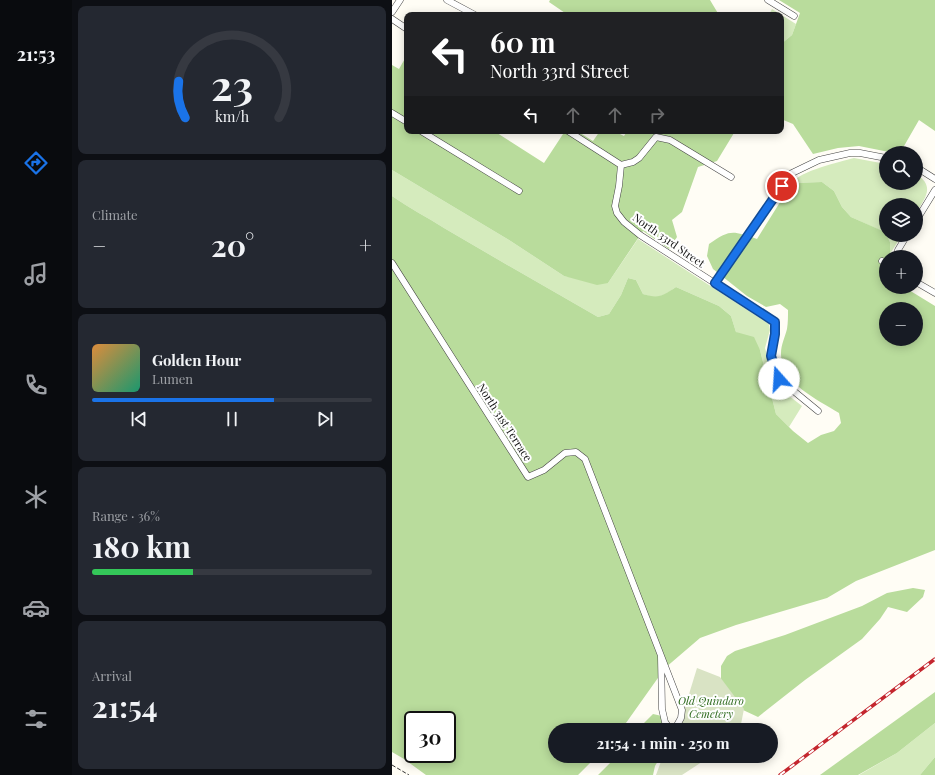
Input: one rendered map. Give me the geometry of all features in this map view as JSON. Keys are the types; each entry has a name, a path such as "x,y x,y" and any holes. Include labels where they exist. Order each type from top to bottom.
{"street":[{"path":"392,12 400,0"},
{"path":"448,0 470,12"},
{"path":"768,0 794,16"},
{"path":"392,19 404,27"},
{"path":"392,113 404,120"},
{"path":"426,134 519,191"},
{"path":"573,134 621,165 633,162 639,158 656,137 670,140 731,177"},
{"path":"715,283 790,174 819,160 850,152 879,157"},
{"name":"North 33rd Street","path":"621,165 620,186 615,206 617,213 624,222 640,235 775,322 775,334 771,356 779,379 818,411"},
{"path":"923,171 935,179"},
{"path":"923,210 935,190"},
{"name":"North 31st Terrace","path":"392,263 528,477 544,470 565,453 576,452 585,459 682,710 681,718 676,727 670,729 665,722 662,709 661,657"},
{"path":"923,286 935,293"}],"path":[{"path":"392,766 409,775"}],"green space":[{"path":"550,0 710,0 717,12 564,12 549,2"},
{"path":"779,0 935,0 935,131 919,120 904,146 879,146 879,150 859,146 838,148 813,154 793,124 784,120 784,42 792,35 800,13"},
{"path":"784,16 796,24 792,35 784,42"},
{"path":"404,60 404,134 499,134 544,163 563,134 582,134 593,141 598,134 620,134 624,136 625,134 733,134 717,161 698,167 682,212 672,220 677,237 669,249 643,231 608,283 597,285 564,276 509,240 392,170 392,65 399,69"},
{"path":"854,158 879,163 879,190 923,190 923,180 927,187 927,192 923,202 923,198 879,198 879,230 851,217 842,207 834,191 822,182 792,183 796,179 811,171"},
{"path":"392,170 509,240 564,276 608,283 638,239 769,324 770,330 765,348 779,388 802,406 789,427 776,414 760,350 736,332 731,316 719,306 676,287 666,294 655,298 643,294 636,280 628,278 621,295 609,314 598,317 444,228 392,196"},
{"path":"822,182 834,191 842,207 851,217 879,229 879,242 890,242 890,250 879,250 879,294 915,294 935,306 935,550 856,581 827,598 736,625 700,638 665,668 626,723 548,723 548,763 590,763 578,775 426,775 410,763 456,763 456,711 404,711 404,759 392,752 392,196 444,228 598,317 609,314 621,295 628,278 636,280 643,294 660,296 676,287 719,306 731,316 736,332 754,337 760,350 776,414 808,443 821,435 834,431 841,423 839,413 801,389 793,381 782,364 782,344 787,329 788,310 780,304 766,307 747,296 713,269 707,256 709,244 727,234 737,233 757,239 792,183"},
{"path":"890,242 898,242 893,250 890,250"},
{"path":"913,588 925,590 923,597 907,612 888,607 880,619 862,639 805,680 758,717 743,710 721,683 721,666 727,656 735,651 785,635 862,606 887,593"},
{"name":"Old Quindaro Cemetery","path":"697,668 720,677 744,709 741,723 680,723"},
{"path":"935,692 935,723 897,753 858,775 820,775"},
{"path":"653,714 662,716 669,721 669,723 644,723"},
{"path":"935,723 935,757 920,775 859,775 897,753"},
{"path":"935,757 935,775 920,775"},
{"path":"610,763 657,763 653,775 598,775"},
{"path":"660,763 700,763 682,775 656,775"}],"railway":[{"path":"780,775 935,659"}],"route":[{"path":"779,379 771,356 775,334 775,322 715,283 782,186"}]}
